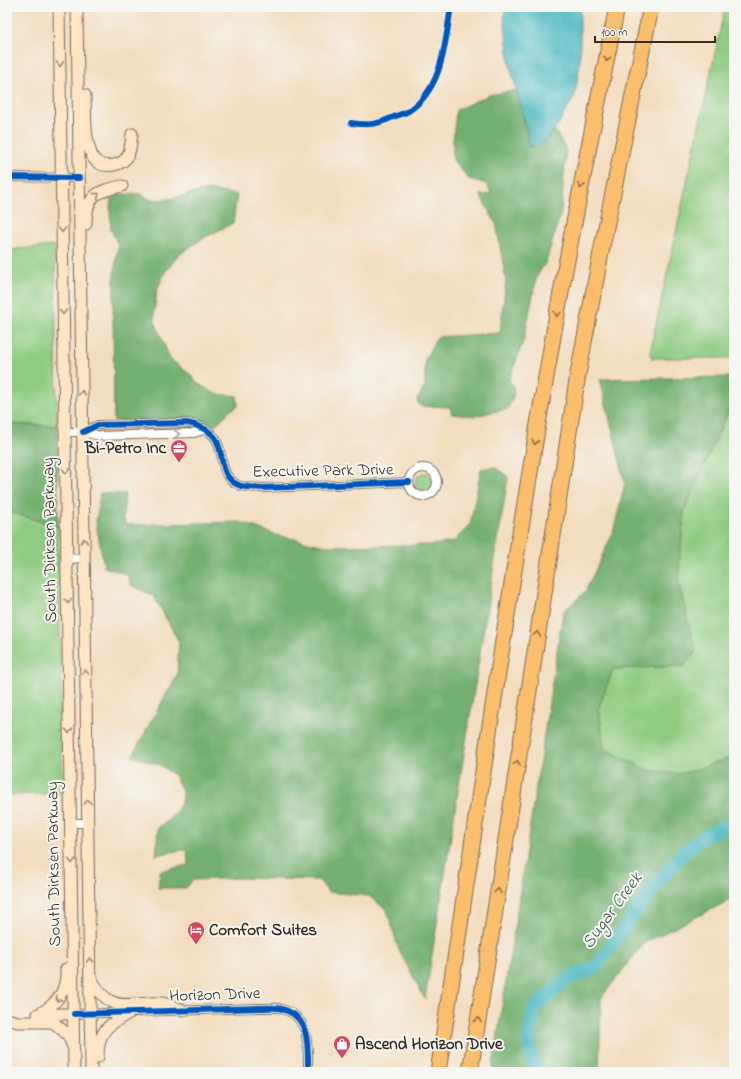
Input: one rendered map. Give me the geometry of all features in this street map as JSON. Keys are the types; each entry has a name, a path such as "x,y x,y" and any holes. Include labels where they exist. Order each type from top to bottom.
{"highway":[{"path":"438,1072 515,566 542,400 579,197 617,7"},
{"path":"470,1072 578,374 607,219 651,7"}],"main road":[{"name":"South Dirksen Parkway","path":"59,7 74,1072"},
{"name":"South Dirksen Parkway","path":"76,7 91,1072"},
{"path":"77,56 85,90 87,139 94,159 97,162 107,166 117,165 128,156 132,134"},
{"path":"81,342 87,315 86,217 88,205 94,195 99,192 122,186"},
{"path":"39,1014 61,996 64,989 66,981 66,934 72,907"},
{"path":"90,976 99,991 112,1003 164,1003 183,1010"},
{"path":"98,1072 98,1045 100,1038 109,1026 131,1012"},
{"path":"7,1016 74,1014"},
{"path":"7,1019 18,1022 54,1022 68,1035 74,1050"}],"street":[{"path":"7,177 79,178"},
{"name":"Executive Park Drive","path":"65,432 83,432 98,425 187,423 196,425 215,438 226,473 229,478 241,486 263,488 409,482"},
{"path":"67,559 84,558"},
{"path":"71,823 88,823"},
{"name":"Horizon Drive","path":"74,1014 183,1010 282,1009 288,1011 298,1020 307,1034 308,1072"}],"green space":[{"path":"725,7 734,7 734,358 652,358 650,352"},
{"path":"517,90 530,147 543,144 555,130 566,150 561,212 546,262 537,276 524,339 509,380 514,391 513,398 507,409 474,416 452,414 450,407 420,406 417,400 425,386 425,359 437,337 500,333 506,281 496,223 480,195 491,194 487,184 469,179 453,160 453,141 456,110 489,95"},
{"path":"208,190 237,195 233,223 200,240 179,255 165,272 157,290 154,313 155,322 170,359 191,375 197,383 216,394 237,396 238,406 231,410 214,426 205,421 191,418 114,421 113,314 114,276 118,245 111,229 110,206 112,194 141,194 151,200 169,199"},
{"path":"55,246 57,426 7,424 7,250"},
{"path":"734,377 734,403 732,403 684,511 678,581 696,652 684,666 613,669 599,707 604,748 647,770 678,774 700,769 734,756 734,898 644,943 601,998 599,1072 492,1072 563,612 585,592 613,533 625,483 600,379"},
{"path":"732,403 734,403 734,756 700,769 678,774 647,770 604,748 599,707 613,669 684,666 695,652 678,581 684,511"},
{"path":"7,424 57,426 58,527 7,511"},
{"path":"495,467 508,477 425,999 399,950 387,910 369,896 328,892 319,880 241,878 193,880 186,888 158,888 160,871 188,865 187,849 156,855 158,828 173,816 181,804 182,791 174,775 160,765 132,756 177,675 179,642 154,596 131,585 127,574 104,567 96,522 100,493 125,494 123,519 127,525 240,522 280,536 326,546 433,545 453,542 470,525 481,469"},
{"path":"424,473 430,476 433,482 430,488 424,491 418,488 415,482 418,476"},
{"path":"7,513 58,516 63,793 7,795"}],"water":[{"path":"505,7 580,7 580,64 575,95 558,125 543,144 530,147 527,129 510,66 504,18"}],"waterway":[{"name":"Sugar Creek","path":"535,1072 529,1042 534,1009 565,980 595,968 659,880 683,853 701,838 725,826 734,824"}],"cycle path":[{"path":"351,123 379,123 407,112 421,101 436,77 441,63 451,7"},
{"path":"7,177 79,178"},
{"path":"83,432 98,425 187,423 195,425 203,428 216,439 225,472 234,482 244,487 263,488 409,482"},
{"path":"74,1014 268,1008 282,1009 291,1013 303,1026 306,1034 308,1072"}],"place":[{"name":"Bi-Petro Inc","path":"179,463"},
{"name":"Comfort Suites","path":"196,945"},
{"name":"Ascend Horizon Drive","path":"342,1059"}]}
